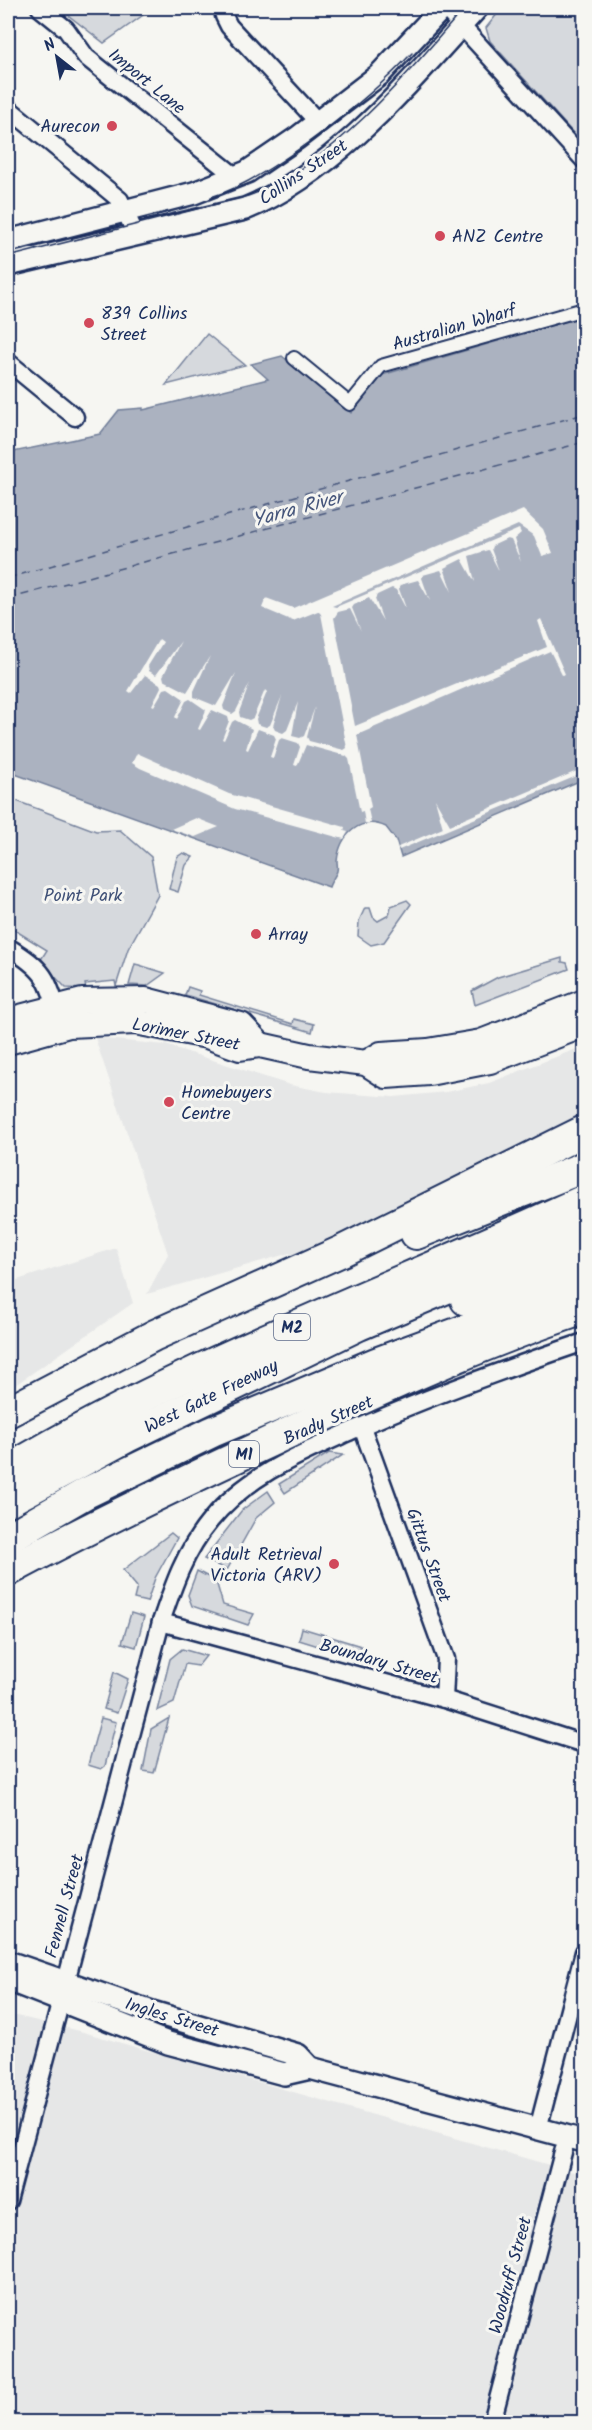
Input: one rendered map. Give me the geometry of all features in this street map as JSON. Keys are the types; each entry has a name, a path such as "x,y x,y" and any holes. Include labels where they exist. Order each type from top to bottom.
{"highway":[{"path":"393,1242 584,1136"},
{"path":"8,1412 135,1344 342,1251 584,1136"},
{"path":"8,1428 147,1353 393,1242 502,1202 585,1167"},
{"path":"8,1449 99,1397 167,1364 585,1183"},
{"name":"M2","path":"8,1470 121,1407 214,1362 585,1200"},
{"name":"West Gate Freeway","path":"8,1501 202,1400 359,1325 585,1230"},
{"path":"202,1400 446,1306 585,1261"},
{"path":"8,1538 86,1493 160,1456 376,1363 585,1286"},
{"name":"M1","path":"8,1571 155,1495 346,1406 485,1347 585,1309"},
{"path":"485,1347 585,1323"},
{"path":"8,1558 376,1363"}],"main road":[{"name":"Lorimer Street","path":"366,1063 381,1054 428,1052 481,1042 585,1002"},
{"name":"Lorimer Street","path":"8,1020 59,1016 88,1022 135,1022 207,1036 240,1048 260,1045 309,1056 366,1063 386,1076 456,1069 513,1053 585,1025"},
{"name":"Lorimer Street","path":"8,1042 59,1016"}],"street":[{"name":"Import Lane","path":"40,8 66,29 86,57 236,177"},
{"path":"444,8 585,160"},
{"name":"Collins Street","path":"8,241 194,193 236,177 277,153 379,75 444,8"},
{"name":"Collins Street","path":"8,265 245,209 275,195 316,167 362,130 477,8"},
{"path":"224,9 229,26 318,122"},
{"path":"8,108 106,187 127,211 136,235"},
{"name":"Australian Wharf","path":"294,358 350,404 381,366 585,309"},
{"path":"8,362 75,417"},
{"path":"8,947 40,971 51,986 59,1016"},
{"name":"Brady Street","path":"161,1622 178,1572 189,1550 210,1520 233,1497 278,1465 433,1395 585,1342"},
{"name":"Gittus Street","path":"362,1427 446,1659 444,1699"},
{"name":"Boundary Street","path":"161,1622 444,1699 585,1744"},
{"name":"Fennell Street","path":"8,2201 61,1991 161,1622"},
{"path":"538,2128 585,1952"},
{"name":"Ingles Street","path":"8,1961 18,1983 61,1991 205,2028 298,2055 310,2068"},
{"name":"Ingles Street","path":"61,1991 168,2043 284,2074 310,2068 576,2139"},
{"path":"199,2051 205,2028"},
{"name":"Woodruff Street","path":"492,2422 576,2139"}],"shaded area":[{"path":"95,1038 166,1045 290,1085 326,1092 394,1097 446,1092 489,1083 584,1046 584,1113 293,1264 290,1253 147,1294 168,1254"},
{"path":"116,1248 133,1303 8,1390 8,1283"},
{"path":"8,2014 76,2030 584,2175 584,2422 8,2422"}],"green space":[{"path":"59,8 153,8 104,43"},
{"path":"502,8 584,8 584,145 490,41 486,28"},
{"path":"207,334 245,365 166,385"},
{"name":"Point Park","path":"14,800 96,831 120,830 151,857 158,895 128,949 116,986 115,981 85,984 86,989 66,988 40,961 47,950 8,926 8,801"},
{"path":"183,853 193,857 186,865 178,892 169,889 177,857"},
{"path":"407,900 411,904 384,942 371,945 358,936 359,921 365,908 370,908 373,917 378,921 389,915 391,906"},
{"path":"562,958 562,962 567,963 569,969 475,1005 472,991 498,977"},
{"path":"135,964 165,973 147,986 129,985"},
{"path":"188,987 200,991 199,995 293,1024 294,1019 314,1024 312,1032 185,995"},
{"path":"329,1453 343,1455 285,1493 279,1484"},
{"path":"268,1491 275,1502 256,1518 227,1570 204,1559 242,1510"},
{"path":"171,1533 177,1538 155,1578 147,1602 134,1599 137,1587 123,1570"},
{"path":"197,1571 216,1581 223,1605 254,1614 248,1625 192,1606 188,1595"},
{"path":"131,1613 144,1617 136,1647 122,1643"},
{"path":"302,1628 361,1646 357,1658 299,1640"},
{"path":"182,1649 206,1656 198,1666 185,1664 174,1703 157,1711 170,1659"},
{"path":"114,1672 128,1679 117,1713 104,1709"},
{"path":"101,1718 116,1722 105,1766 101,1769 88,1765"},
{"path":"169,1718 154,1773 143,1771 151,1729"}],"water":[{"name":"Yarra River","path":"584,316 584,779 401,857 396,840 386,827 377,824 360,826 353,830 342,843 337,871 329,887 15,774 8,775 8,453 100,434 119,410 143,408 143,410 268,379 251,364 282,356 351,413 382,375"}],"pier":[{"path":"523,510 543,529 553,553 542,556 534,536 518,525 332,606 336,607 519,529 521,533 514,539 521,562 511,540 507,539 492,546 491,549 499,571 488,550 469,556 475,582 462,559 444,568 452,592 441,570 423,575 430,601 418,580 400,585 399,589 407,611 396,590 392,588 377,595 375,599 383,621 369,598 354,605 352,608 361,631 350,609 338,612 334,618 355,726 547,647 538,621 541,619 565,674 562,675 550,651 357,735 371,807 368,809 371,823 365,824 363,811 360,812 349,759 346,756 306,745 297,766 294,765 300,747 298,743 282,738 279,740 273,758 270,757 276,739 274,735 258,729 248,750 246,749 252,729 235,720 224,740 222,739 229,721 228,717 212,710 200,730 198,729 206,710 190,699 186,701 177,719 175,717 184,699 168,688 164,689 154,706 152,705 161,687 145,675 131,693 128,691 159,639 163,642 148,666 149,671 156,675 181,641 163,676 164,680 187,692 210,656 194,691 194,697 216,706 236,673 223,706 224,710 232,714 236,711 250,683 239,712 240,717 249,720 253,718 265,690 267,692 256,719 257,724 266,727 270,725 282,696 273,726 275,730 283,733 287,730 298,702 292,736 300,738 304,736 315,707 307,737 309,741 344,750 347,748 321,614 318,611 293,621 262,608 266,598 293,608"},
{"path":"137,753 229,794 345,827 344,831 348,832 344,839 235,809 140,768 132,763"},
{"path":"584,768 584,773 399,850 398,847 443,828 435,799 450,825"},
{"path":"196,818 219,827 195,837 171,829"}],"ferry route":[{"path":"8,578 584,414"},
{"path":"8,599 584,442"}],"tram line":[{"path":"8,257 248,196 278,183 308,164 366,116 394,88 464,8"},
{"path":"211,197 235,188 261,174 318,136 371,92 412,53"}],"place":[{"name":"Aurecon","path":"112,126"},
{"name":"ANZ Centre","path":"440,236"},
{"name":"839 Collins Street","path":"89,323"},
{"name":"Array","path":"256,934"},
{"name":"Homebuyers Centre","path":"169,1102"},
{"name":"Adult Retrieval Victoria (ARV)","path":"334,1564"}]}
